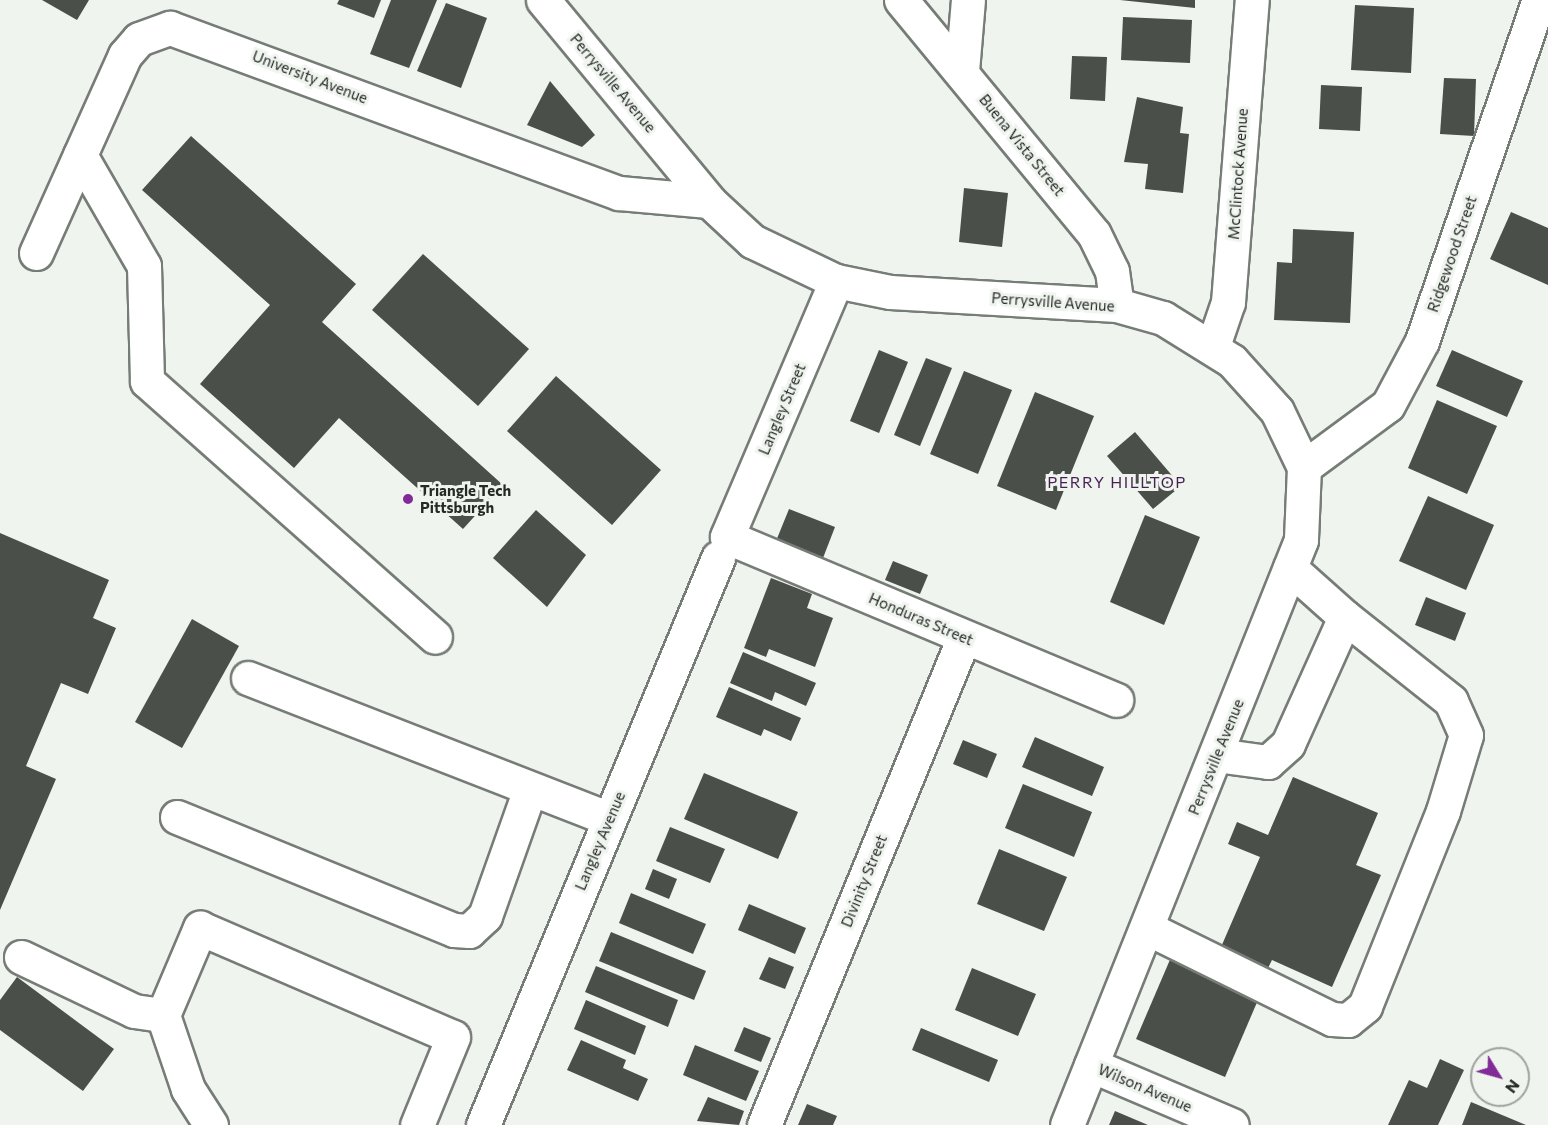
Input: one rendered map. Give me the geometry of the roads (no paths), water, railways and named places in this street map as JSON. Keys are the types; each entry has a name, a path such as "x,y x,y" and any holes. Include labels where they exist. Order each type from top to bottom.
{"street":[{"name":"Perrysville Avenue","path":"543,0 709,201 752,241 836,281 890,292 1117,305 1163,318 1213,346 1277,411 1304,466 1302,540 1067,1125"},
{"name":"Buena Vista Street","path":"901,0 963,71 1094,234 1112,271 1117,305"},
{"path":"963,71 968,0"},
{"name":"McClintock Avenue","path":"1213,346 1228,302 1252,0"},
{"path":"1539,0 1548,28"},
{"name":"Ridgewood Street","path":"1304,466 1388,405 1422,341 1539,0"},
{"name":"University Avenue","path":"36,254 125,55 139,39 170,28 620,194 709,201"},
{"path":"81,155 144,266 147,381 435,637"},
{"name":"Langley Street","path":"722,548 836,281"},
{"name":"Honduras Street","path":"722,548 964,637 1116,700"},
{"name":"Langley Avenue","path":"483,1125 722,548"},
{"path":"1147,928 1332,1019 1348,1020 1365,1006 1443,811 1466,735 1451,700 1345,617 1290,568"},
{"path":"1217,755 1268,762 1288,744 1345,617"},
{"name":"Divinity Street","path":"764,1125 964,637"},
{"path":"248,678 609,819"},
{"path":"177,817 454,930 469,931 484,916 530,789"},
{"path":"211,1125 188,1089 163,1015 200,928 453,1037 417,1125"},
{"path":"21,957 134,1011 163,1015"},
{"name":"Wilson Avenue","path":"1091,1065 1232,1125"}],"place":[{"name":"Triangle Tech Pittsburgh","path":"408,499"}],"district":[{"name":"PERRY HILLTOP","path":"1117,482"}]}
